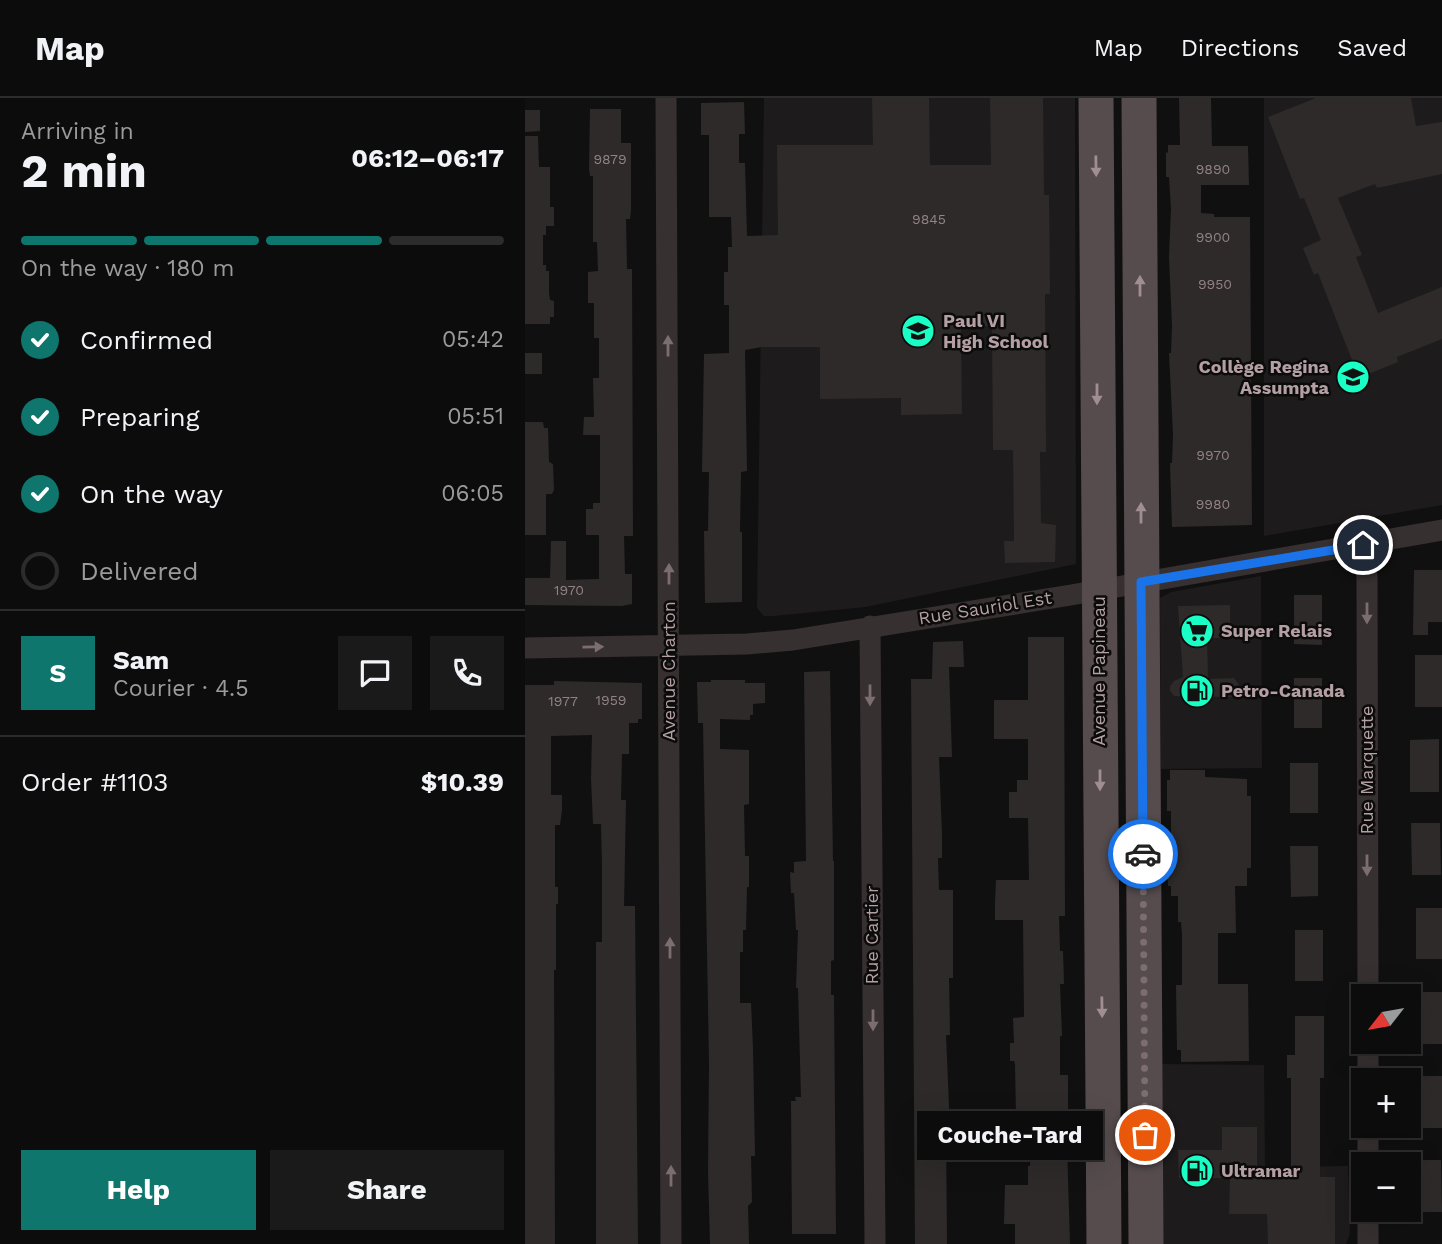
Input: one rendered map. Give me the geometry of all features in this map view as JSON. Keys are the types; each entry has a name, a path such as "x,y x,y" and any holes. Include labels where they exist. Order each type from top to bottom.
{"main road":[{"name":"Avenue Papineau","path":"1096,98 1104,1244"},
{"path":"1139,98 1146,1244"}],"street":[{"name":"Avenue Charton","path":"666,98 671,1244"},
{"name":"Rue Sauriol Est","path":"525,648 747,645 793,640 1442,530"},
{"name":"Rue Marquette","path":"1363,545 1367,577 1368,984"},
{"name":"Rue Cartier","path":"870,626 875,1244"},
{"path":"1369,1222 1369,1244"}],"shaded area":[{"name":"Paul VI High School","path":"764,98 1075,98 1076,564 865,607 774,616 764,616 757,608"},
{"name":"Collège Regina Assumpta","path":"1264,98 1442,98 1442,505 1264,536"},
{"path":"1261,576 1262,768 1161,769 1160,598 1171,592"},
{"path":"1162,1064 1264,1065 1265,1167 1348,1166 1350,1234 1346,1244 1163,1244"}],"building":[{"path":"872,98 929,98 930,165 991,165 990,98 1043,98 1044,195 1049,195 1050,294 1045,294 1046,452 1040,452 1041,523 1056,525 1055,562 1005,563 1004,541 1014,541 1013,450 993,450 992,326 961,326 962,414 901,415 901,398 820,399 820,347 762,347 745,350 747,471 741,472 742,602 705,603 704,531 708,531 709,472 702,472 704,354 729,353 729,305 724,305 724,272 728,272 728,247 732,247 731,217 709,217 709,135 701,135 701,103 744,102 745,134 739,134 739,163 745,163 747,236 778,235 777,145 873,145"},
{"path":"1179,98 1211,98 1212,146 1248,146 1249,185 1201,185 1201,213 1214,214 1214,217 1250,217 1252,525 1172,527 1170,463 1173,434 1169,353 1172,326 1169,257 1171,209 1169,177 1166,177 1166,152 1168,153 1168,145 1180,145"},
{"path":"1316,98 1411,98 1416,126 1442,122 1442,174 1377,188 1375,184 1338,198 1362,255 1356,257 1378,313 1442,287 1442,339 1397,357 1398,362 1359,378 1318,273 1314,275 1303,248 1321,240 1304,198 1300,199 1268,117"},
{"path":"590,109 621,109 621,143 631,143 631,210 630,219 626,219 627,269 632,269 633,536 624,536 625,574 632,574 632,604 525,605 525,578 550,578 551,541 566,541 566,580 599,579 599,535 586,535 586,509 593,509 593,503 600,503 600,435 583,435 584,417 594,417 593,378 599,378 599,338 594,338 594,303 588,303 588,272 598,271 597,242 593,242 593,176 590,176 589,169"},
{"path":"525,110 540,110 540,131 525,132"},
{"path":"525,136 538,136 539,167 550,167 550,207 554,207 554,226 546,226 546,235 543,235 543,265 546,265 546,271 549,271 550,300 554,301 554,317 550,317 550,324 525,324"},
{"path":"525,353 542,353 542,374 525,374"},
{"path":"525,422 543,422 544,428 548,428 549,462 553,464 554,490 552,494 546,494 546,535 525,535"},
{"path":"1414,570 1442,570 1442,622 1428,622 1428,635 1413,635"},
{"path":"1294,595 1322,595 1322,645 1294,644"},
{"path":"1230,605 1230,638 1207,638 1208,679 1234,678 1240,686 1239,694 1237,697 1174,696 1170,686 1183,677 1178,606"},
{"path":"1028,637 1064,637 1065,916 1059,916 1064,984 1060,984 1060,1075 1068,1075 1068,1114 1062,1114 1062,1146 1067,1146 1070,1244 1015,1244 1015,1224 1004,1224 1005,1185 1028,1185 1031,1114 1016,1114 1015,1064 1010,1061 1010,1043 1014,1043 1013,1018 1024,1017 1023,920 995,920 996,880 1029,880 1028,818 1009,818 1009,792 1017,792 1017,780 1028,780 1028,739 994,739 994,700 1028,700"},
{"path":"963,641 964,667 949,667 952,757 939,757 942,858 938,858 939,890 953,890 953,978 949,978 950,1035 946,1035 950,1130 946,1130 947,1244 915,1244 911,679 932,679 933,642"},
{"path":"1415,655 1442,655 1442,707 1415,707"},
{"path":"830,671 834,861 834,960 831,961 831,995 834,995 836,1234 792,1234 791,1101 796,1101 795,1097 801,1097 796,988 798,930 790,872 794,873 794,862 806,861 804,672"},
{"path":"1294,678 1322,678 1322,728 1294,728"},
{"path":"711,680 765,683 765,703 753,704 750,720 720,719 720,749 749,750 749,804 744,805 745,856 749,856 749,887 743,952 740,952 740,1003 751,1003 753,1048 755,1156 751,1156 749,1244 710,1244 703,723 698,723 697,682"},
{"path":"554,681 642,683 642,719 638,719 638,723 629,723 629,754 622,754 621,800 626,800 624,906 635,906 638,1244 596,1244 596,942 602,942 602,865 601,824 593,824 592,735 551,736 551,795 562,795 560,825 555,825 555,887 558,887 558,904 554,970 555,1244 525,1244 525,685 554,685"},
{"path":"1439,739 1439,792 1410,792 1410,740"},
{"path":"1290,763 1318,763 1318,813 1290,813"},
{"path":"1170,770 1205,770 1205,777 1247,779 1247,796 1251,796 1251,868 1247,868 1247,886 1235,886 1236,933 1218,933 1218,984 1248,984 1249,1061 1181,1062 1181,1050 1177,1050 1176,985 1182,985 1182,934 1181,922 1178,922 1178,896 1171,896 1171,886 1168,886 1167,857 1171,856 1171,811 1167,811 1167,780 1170,780"},
{"path":"1411,823 1440,823 1441,875 1412,875"},
{"path":"1290,846 1318,846 1318,896 1291,897"},
{"path":"1416,908 1442,908 1442,959 1416,959"},
{"path":"1295,930 1323,930 1323,981 1295,981"},
{"path":"1421,992 1442,992 1442,1044 1421,1044"},
{"path":"1295,1016 1324,1016 1324,1078 1320,1078 1320,1177 1335,1177 1335,1244 1268,1244 1267,1214 1229,1214 1230,1178 1179,1178 1178,1150 1222,1150 1222,1127 1257,1127 1257,1177 1291,1177 1291,1078 1287,1078 1287,1055 1295,1055"},
{"path":"1421,1076 1442,1076 1442,1128 1421,1128"},
{"path":"1421,1160 1441,1160 1442,1212 1421,1212"}],"way so far":[{"path":"1143,854 1145,1135"}],"place":[{"name":"Paul VI High School","path":"918,331"},
{"name":"Collège Regina Assumpta","path":"1353,377"},
{"name":"Super Relais","path":"1197,631"},
{"name":"Petro-Canada","path":"1197,691"},
{"name":"Couche-Tard","path":"1145,1135"},
{"name":"Ultramar","path":"1197,1171"}],"route":[{"path":"1143,854 1141,582 1363,545"}]}
